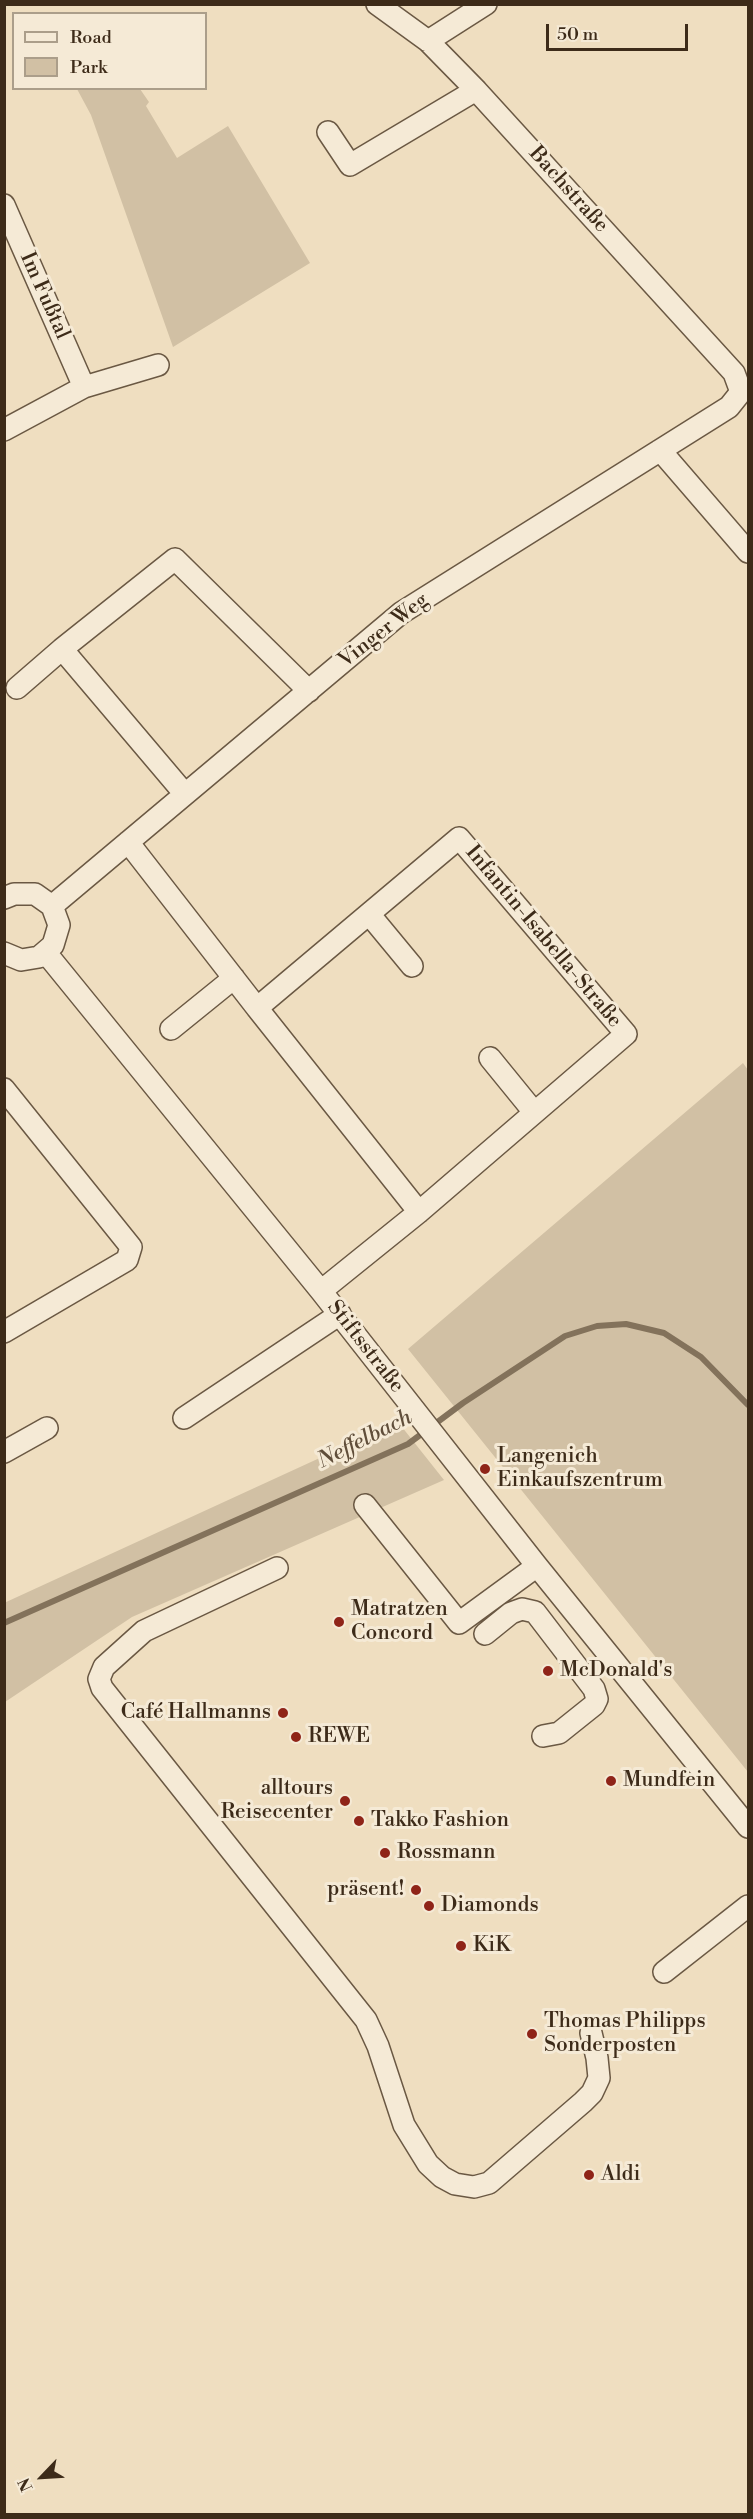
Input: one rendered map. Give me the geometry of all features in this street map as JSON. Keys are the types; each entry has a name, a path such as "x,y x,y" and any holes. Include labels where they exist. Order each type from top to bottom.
{"street":[{"name":"Bachstraße","path":"377,4 428,41 476,90 734,373 745,394"},
{"path":"428,41 486,4"},
{"path":"328,132 350,165 476,90"},
{"name":"Im Fußtal","path":"4,205 84,387"},
{"path":"4,430 84,387 158,365"},
{"name":"Vinger Weg","path":"52,906 401,613 729,407 745,394"},
{"path":"660,450 746,545"},
{"path":"17,688 175,559 309,691"},
{"path":"62,649 184,793"},
{"name":"Infantin-Isabella-Straße","path":"256,1008 459,838 626,1034 419,1212 321,1291"},
{"path":"128,842 256,1008 419,1212"},
{"path":"4,898 14,894 35,894 52,906 59,925 53,945 46,953 30,960 21,960 4,953"},
{"path":"369,914 412,966"},
{"name":"Stiftsstraße","path":"46,953 340,1314 537,1566 748,1827"},
{"path":"171,1029 234,978"},
{"path":"490,1058 534,1112"},
{"path":"4,1089 131,1247 127,1260 4,1332"},
{"path":"184,1418 340,1314"},
{"path":"4,1452 47,1428"},
{"path":"365,1505 459,1623 537,1566"},
{"path":"277,1568 144,1631 104,1667 99,1679 102,1688 362,2014 378,2046 404,2125 428,2164 442,2177 455,2184 474,2187 489,2183 583,2102 592,2093 599,2078 591,2034"},
{"path":"485,1634 511,1613 522,1609 535,1612 594,1689 597,1700 594,1704 559,1733 543,1736"},
{"path":"664,1972 748,1906"}],"green space":[{"path":"78,90 141,90 149,102 146,106 177,158 228,126 310,263 173,347 91,115"},
{"path":"743,1063 748,1070 748,1772 408,1349"},
{"path":"398,1422 444,1480 132,1617 5,1702 4,1603"}],"waterway":[{"name":"Neffelbach","path":"4,1623 408,1444 463,1403 565,1336 597,1326 626,1324 664,1333 701,1357 748,1405"}],"place":[{"name":"Langenich Einkaufszentrum","path":"485,1469"},
{"name":"Matratzen Concord","path":"339,1622"},
{"name":"McDonald's","path":"548,1671"},
{"name":"Café Hallmanns","path":"283,1713"},
{"name":"REWE","path":"296,1737"},
{"name":"Mundfein","path":"611,1781"},
{"name":"alltours Reisecenter","path":"345,1801"},
{"name":"Takko Fashion","path":"359,1821"},
{"name":"Rossmann","path":"385,1853"},
{"name":"präsent!","path":"416,1890"},
{"name":"Diamonds","path":"429,1906"},
{"name":"KiK","path":"461,1946"},
{"name":"Thomas Philipps Sonderposten","path":"532,2034"},
{"name":"Aldi","path":"589,2175"}]}
